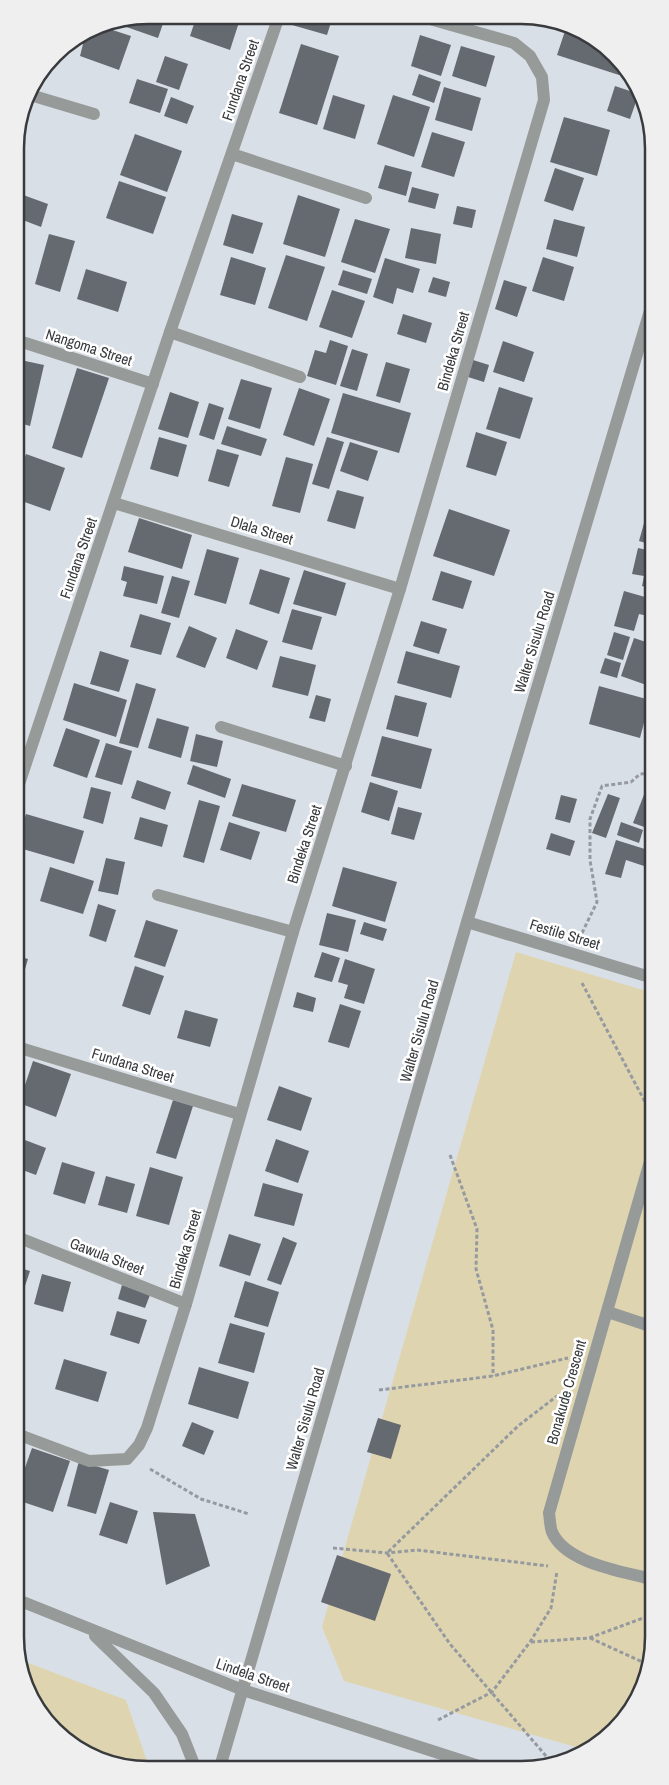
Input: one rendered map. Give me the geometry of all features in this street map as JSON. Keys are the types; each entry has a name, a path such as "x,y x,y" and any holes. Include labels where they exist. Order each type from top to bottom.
{"street":[{"name":"Fundana Street","path":"24,769 170,332 276,24"},
{"name":"Bindeka Street","path":"127,1459 139,1445 147,1428 186,1304 239,1114 293,932 400,589 544,100 542,77 530,56 514,43 448,24"},
{"path":"35,96 94,114"},
{"path":"232,154 366,198"},
{"name":"Walter Sisulu Road","path":"222,1761 467,922 645,327"},
{"path":"170,332 300,377"},
{"name":"Nangoma Street","path":"24,343 153,384"},
{"name":"Dlala Street","path":"114,502 400,589"},
{"path":"220,728 346,766"},
{"path":"158,895 293,932"},
{"name":"Festile Street","path":"467,922 645,976"},
{"name":"Fundana Street","path":"24,1049 239,1114"},
{"name":"Bonakude Crescent","path":"645,1180 608,1312 583,1389 549,1513 552,1531 559,1544 578,1558 645,1577"},
{"name":"Gawula Street","path":"24,1241 186,1304"},
{"path":"608,1312 645,1324"},
{"path":"24,1437 89,1461 127,1459"},
{"name":"Lindela Street","path":"24,1603 243,1690 463,1761"},
{"path":"89,1630 154,1693 182,1734 192,1761"}],"path":[{"path":"574,954 597,902 590,860 590,819 602,786 631,782 640,774 645,774"},
{"path":"574,978 582,982 645,1102"},
{"path":"450,1155 477,1229 476,1269 493,1330 494,1376"},
{"path":"379,1390 494,1376 595,1351"},
{"path":"386,1553 518,1426 563,1391 583,1389"},
{"path":"127,1459 145,1466 201,1499 249,1514"},
{"path":"332,1548 386,1553 417,1550 547,1566 578,1558"},
{"path":"386,1553 450,1644 546,1756"},
{"path":"438,1720 492,1692 530,1642 551,1608 558,1563"},
{"path":"530,1642 589,1638 645,1617"},
{"path":"589,1638 643,1662"}],"sand":[{"path":"516,952 645,991 645,1645 639,1677 629,1699 620,1713 597,1736 578,1748 344,1681 322,1627"},
{"path":"26,1662 126,1700 147,1761 124,1759 108,1755 79,1740 66,1730 49,1713 40,1699 33,1685"}],"building":[{"path":"163,24 158,38 124,26"},
{"path":"194,24 238,24 230,50 190,36"},
{"path":"288,24 330,24 327,35"},
{"path":"111,30 131,36 119,70 80,56 83,44 100,33"},
{"path":"565,32 597,49 620,72 619,75 557,55"},
{"path":"420,35 451,45 441,76 411,66"},
{"path":"301,44 339,56 317,125 279,113"},
{"path":"461,46 495,56 486,87 452,76"},
{"path":"165,56 188,64 179,90 156,82"},
{"path":"419,74 441,82 434,103 412,95"},
{"path":"137,79 168,89 160,113 129,103"},
{"path":"615,86 632,92 636,101 630,119 607,111"},
{"path":"444,87 481,98 472,131 435,120"},
{"path":"333,95 365,105 355,139 323,129"},
{"path":"393,95 430,107 414,157 377,144"},
{"path":"171,97 194,106 187,124 164,116"},
{"path":"564,117 610,130 597,176 550,162"},
{"path":"432,132 465,142 454,177 421,167"},
{"path":"135,134 182,151 167,192 120,175"},
{"path":"385,165 412,172 406,196 378,188"},
{"path":"555,168 584,178 573,211 544,201"},
{"path":"119,181 166,197 153,234 106,218"},
{"path":"412,187 439,194 435,209 408,202"},
{"path":"24,195 48,204 41,227 24,220"},
{"path":"298,195 340,209 325,257 283,244"},
{"path":"457,206 476,210 472,228 453,224"},
{"path":"232,214 263,223 253,254 223,245"},
{"path":"355,219 390,229 375,273 341,262"},
{"path":"554,219 585,227 577,257 546,249"},
{"path":"411,228 441,234 436,264 405,258"},
{"path":"49,234 75,241 60,292 35,284"},
{"path":"286,255 325,267 307,321 268,308"},
{"path":"231,257 266,268 255,305 220,295"},
{"path":"543,257 574,267 564,301 532,291"},
{"path":"385,258 420,269 413,293 397,288 393,304 373,297"},
{"path":"86,269 127,282 118,312 77,299"},
{"path":"343,270 372,279 367,294 338,285"},
{"path":"433,277 450,282 446,297 428,292"},
{"path":"504,280 527,287 517,317 495,309"},
{"path":"332,290 365,301 352,338 319,327"},
{"path":"403,314 432,323 426,343 397,334"},
{"path":"330,340 348,346 336,385 307,376 315,350 326,353"},
{"path":"503,341 534,352 524,382 493,372"},
{"path":"352,349 368,354 357,391 340,386"},
{"path":"473,360 489,365 484,382 468,377"},
{"path":"24,361 44,365 30,426 24,424"},
{"path":"386,362 410,369 400,403 376,396"},
{"path":"77,368 109,378 82,458 52,448"},
{"path":"241,379 272,388 260,429 228,419"},
{"path":"499,387 533,398 520,439 486,429"},
{"path":"299,388 330,399 314,446 283,435"},
{"path":"170,392 199,402 188,438 158,429"},
{"path":"343,393 411,413 399,453 331,433"},
{"path":"209,403 224,408 214,440 199,435"},
{"path":"227,426 267,439 261,456 221,444"},
{"path":"476,432 507,442 496,476 466,467"},
{"path":"159,437 187,445 178,477 150,469"},
{"path":"327,437 344,442 329,489 312,484"},
{"path":"350,442 378,451 368,481 340,471"},
{"path":"217,449 239,455 229,487 208,481"},
{"path":"26,454 65,468 50,511 24,502 24,460"},
{"path":"286,457 313,464 300,513 272,506"},
{"path":"337,490 364,497 355,529 327,521"},
{"path":"449,509 510,530 494,576 433,556"},
{"path":"139,518 192,535 182,569 128,552"},
{"path":"645,520 645,543 639,541"},
{"path":"638,548 645,550 645,587 642,586 644,576 632,574"},
{"path":"207,549 239,558 226,604 194,595"},
{"path":"124,566 164,576 157,604 123,596 127,582 121,580"},
{"path":"260,569 290,578 279,614 249,604"},
{"path":"304,570 346,583 336,616 293,604"},
{"path":"441,571 472,581 463,609 432,600"},
{"path":"172,576 190,581 179,618 161,613"},
{"path":"624,591 645,597 645,615 639,614 634,631 614,626"},
{"path":"292,609 322,617 312,650 282,642"},
{"path":"140,614 171,623 161,655 130,647"},
{"path":"421,621 447,629 439,654 413,646"},
{"path":"189,626 217,638 205,668 176,657"},
{"path":"236,629 268,641 257,670 226,658"},
{"path":"614,632 630,637 623,660 607,655"},
{"path":"634,638 645,642 645,685 621,676"},
{"path":"100,651 129,660 119,692 90,684"},
{"path":"406,651 460,666 451,698 397,683"},
{"path":"280,656 316,665 308,696 272,687"},
{"path":"605,658 621,663 617,678 600,673"},
{"path":"74,683 127,700 116,737 63,720"},
{"path":"136,683 156,689 138,748 119,743"},
{"path":"599,686 645,699 645,719 640,738 589,724"},
{"path":"316,695 331,699 325,722 309,718"},
{"path":"395,695 427,703 418,737 386,729"},
{"path":"157,718 189,727 181,758 148,748"},
{"path":"66,728 100,740 87,778 53,766"},
{"path":"196,734 223,741 217,767 190,761"},
{"path":"382,736 432,749 421,789 371,776"},
{"path":"106,743 132,751 122,785 95,777"},
{"path":"193,765 231,779 225,798 187,784"},
{"path":"137,780 171,792 165,810 131,798"},
{"path":"370,782 398,791 389,821 361,812"},
{"path":"242,784 296,800 286,832 232,816"},
{"path":"91,787 111,792 103,824 83,818"},
{"path":"645,792 645,827 633,823"},
{"path":"608,794 620,798 606,838 592,833"},
{"path":"561,795 577,799 570,823 555,819"},
{"path":"199,800 220,806 204,863 183,857"},
{"path":"398,807 422,813 414,840 391,834"},
{"path":"26,814 84,831 74,864 24,849 24,821"},
{"path":"140,817 168,825 162,847 134,839"},
{"path":"229,822 260,832 251,860 220,850"},
{"path":"621,822 643,830 639,843 617,835"},
{"path":"551,833 575,841 570,856 546,849"},
{"path":"616,840 645,849 644,866 626,860 621,878 605,874"},
{"path":"106,858 125,862 118,895 98,891"},
{"path":"50,867 94,881 83,914 40,901"},
{"path":"343,867 397,882 385,922 332,906"},
{"path":"98,904 116,910 106,942 89,936"},
{"path":"327,913 356,920 348,952 319,945"},
{"path":"146,920 178,930 165,967 134,957"},
{"path":"364,922 387,929 383,941 360,934"},
{"path":"322,952 340,958 332,982 314,977"},
{"path":"24,958 28,959 24,973"},
{"path":"345,959 375,969 364,1004 344,998 348,985 338,982"},
{"path":"135,966 164,976 150,1015 122,1006"},
{"path":"297,992 316,998 313,1012 293,1007"},
{"path":"340,1004 361,1011 349,1048 328,1042"},
{"path":"185,1010 218,1019 210,1047 177,1038"},
{"path":"33,1061 71,1074 56,1117 24,1105 24,1088"},
{"path":"279,1086 312,1098 301,1131 267,1120"},
{"path":"173,1100 193,1106 176,1159 156,1153"},
{"path":"276,1139 309,1151 298,1183 265,1171"},
{"path":"24,1140 46,1148 36,1175 24,1171"},
{"path":"62,1162 95,1172 85,1204 53,1194"},
{"path":"150,1167 183,1177 169,1225 136,1216"},
{"path":"106,1176 135,1184 127,1213 98,1205"},
{"path":"263,1183 303,1194 294,1226 254,1216"},
{"path":"229,1234 261,1244 250,1276 219,1266"},
{"path":"283,1237 297,1243 281,1285 267,1280"},
{"path":"24,1269 30,1271 24,1289"},
{"path":"42,1274 71,1282 63,1312 34,1304"},
{"path":"245,1281 279,1292 268,1327 234,1317"},
{"path":"122,1285 150,1295 145,1308 118,1299"},
{"path":"117,1311 147,1320 139,1344 110,1335"},
{"path":"230,1323 265,1333 254,1373 218,1363"},
{"path":"64,1359 107,1372 98,1402 55,1389"},
{"path":"199,1367 249,1382 238,1419 188,1404"},
{"path":"378,1418 401,1425 391,1459 367,1452"},
{"path":"192,1422 214,1431 204,1455 182,1446"},
{"path":"32,1448 70,1461 53,1512 24,1502 24,1470"},
{"path":"79,1461 109,1470 96,1514 67,1506"},
{"path":"110,1502 138,1511 127,1544 99,1535"},
{"path":"153,1512 195,1514 210,1566 166,1585"},
{"path":"337,1555 391,1574 375,1621 321,1602"}]}
